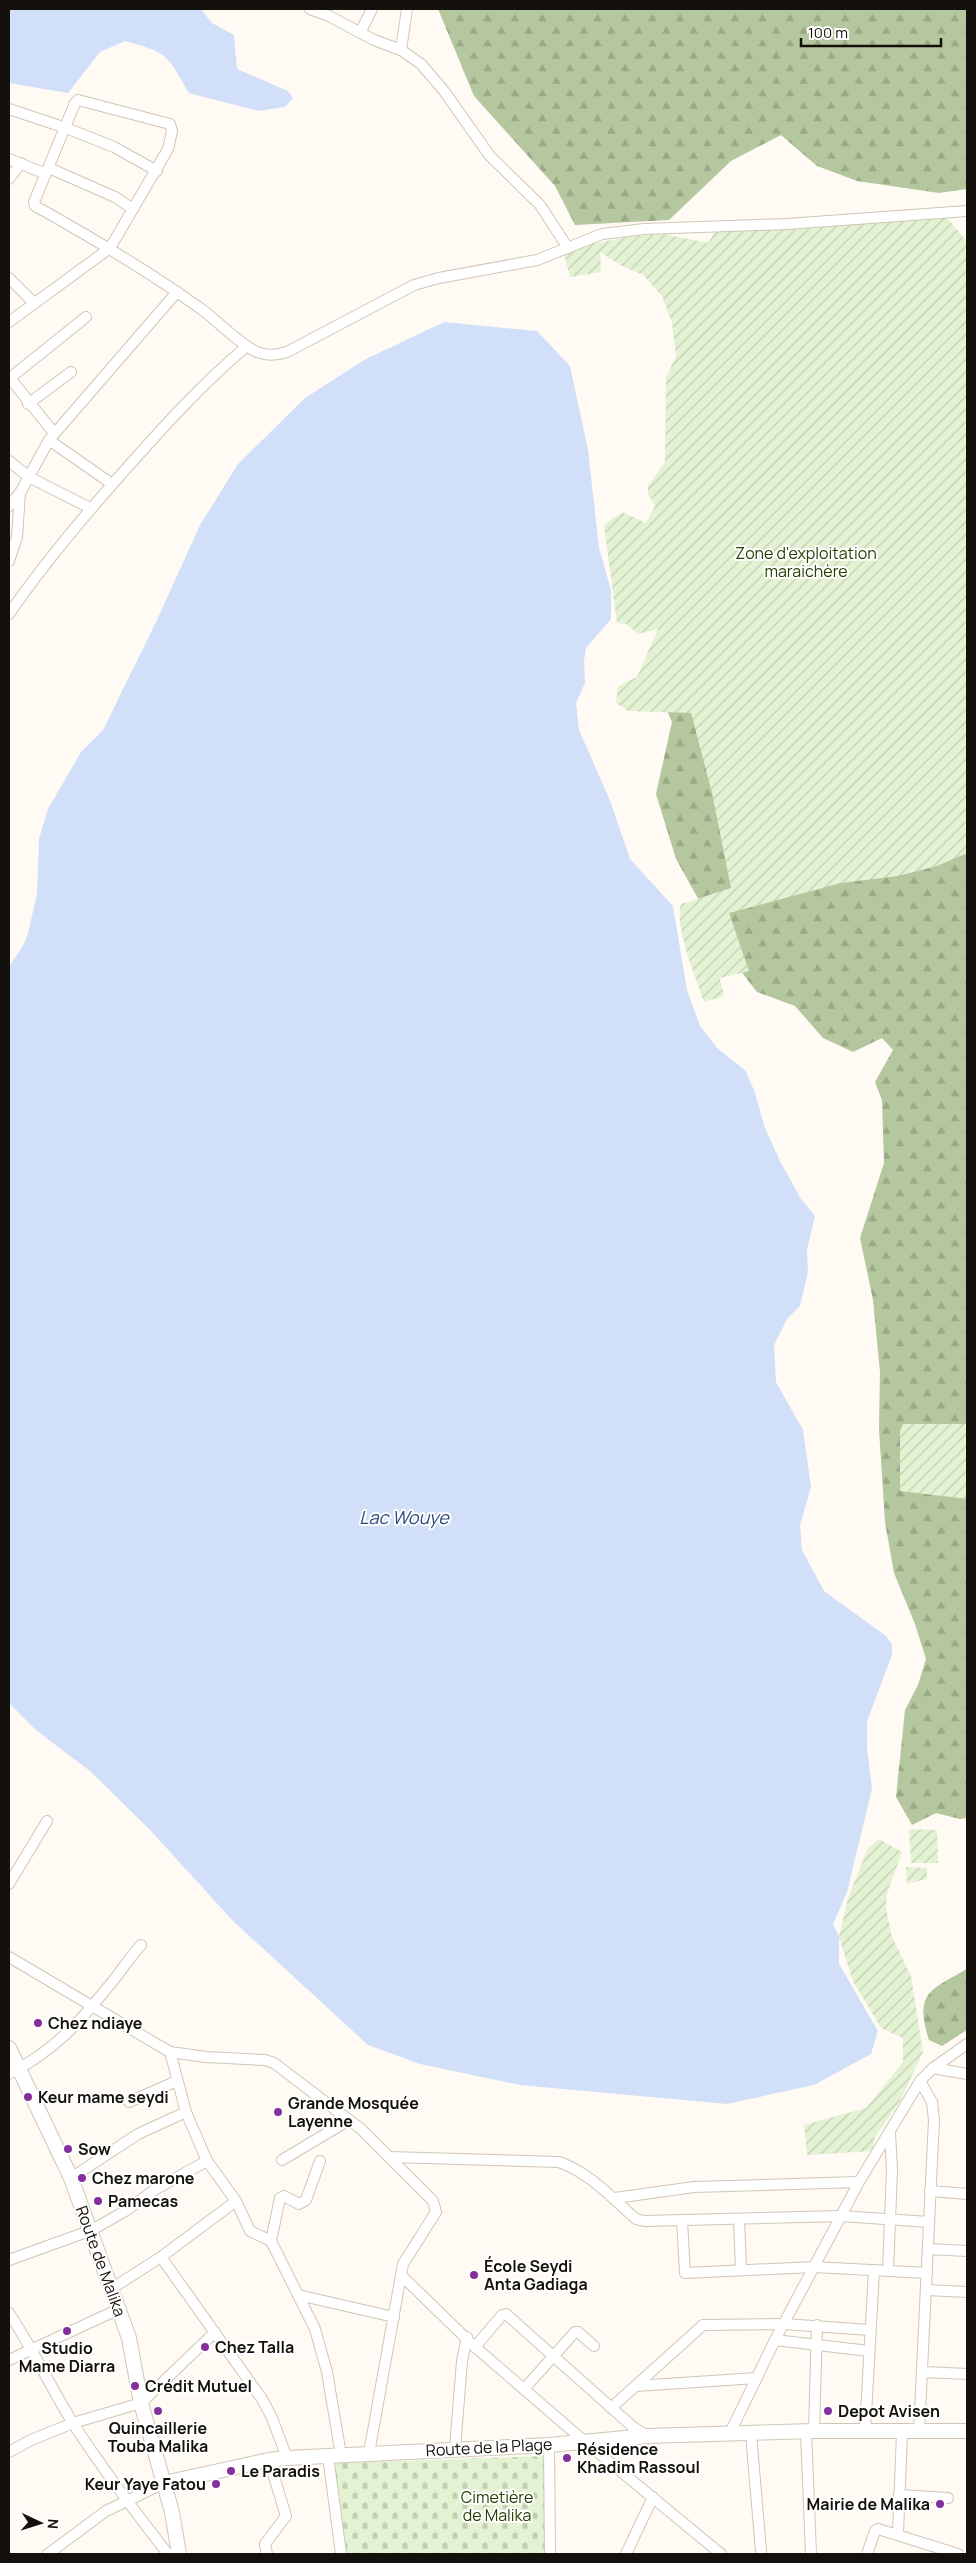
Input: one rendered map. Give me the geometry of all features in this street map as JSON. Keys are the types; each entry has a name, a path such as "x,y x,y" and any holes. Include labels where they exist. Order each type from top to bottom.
{"main road":[{"name":"Route de Malika","path":"9,2048 14,2071 71,2178 92,2230 129,2338 141,2403 172,2512 179,2554"},
{"name":"Route de la Plage","path":"164,2483 286,2458 455,2448 549,2445 647,2436 967,2431"},
{"name":"Route de Malika","path":"164,2483 163,2512 169,2554"}],"street":[{"path":"310,9 329,12 360,33 401,50 427,71 459,111 490,156 540,205 568,248"},
{"path":"360,33 372,9"},
{"path":"401,50 407,9"},
{"path":"9,322 33,302 85,268 110,248 157,171 168,149 172,132 170,124 78,100 34,202 35,206 110,248 177,292 216,318 247,346 258,353 287,352 414,285 439,278 537,260 602,234 644,229 788,224 967,211"},
{"path":"9,109 66,128 114,147 157,171"},
{"path":"9,159 48,171 115,197 133,209"},
{"path":"9,179 21,163"},
{"path":"9,278 33,302"},
{"path":"9,506 20,493 52,437 177,292"},
{"path":"86,316 9,378 52,437 112,484"},
{"path":"9,614 36,575 90,508 201,386 247,346"},
{"path":"28,404 71,372"},
{"path":"9,461 29,478 90,508"},
{"path":"9,561 17,537 20,493"},
{"path":"9,1884 12,1869 48,1822"},
{"path":"14,2071 54,2047 93,2005 141,1946"},
{"path":"9,1957 170,2052 206,2057 269,2061 284,2070 349,2120 390,2157 433,2201 436,2212 403,2264 370,2453"},
{"path":"729,2435 784,2324 859,2182 920,2080 933,2068 967,2044"},
{"path":"170,2052 186,2112 207,2161 236,2202 250,2231 271,2240"},
{"path":"933,2068 967,2074"},
{"path":"919,2432 934,2110 920,2080"},
{"path":"129,2102 177,2081"},
{"path":"71,2178 138,2134 186,2112"},
{"path":"282,2160 349,2120"},
{"path":"888,2270 892,2170 890,2131"},
{"path":"390,2157 559,2162 570,2166 615,2198 636,2219 650,2222 841,2216 928,2222"},
{"path":"9,2260 92,2230 127,2210 154,2190 207,2161"},
{"path":"320,2161 306,2200 299,2204 284,2196 280,2198 271,2240 312,2321 327,2372 341,2554"},
{"path":"615,2198 694,2187 859,2182"},
{"path":"930,2191 967,2194"},
{"path":"112,2289 161,2257 236,2202"},
{"path":"739,2219 741,2270"},
{"path":"682,2220 685,2273 814,2267 927,2273"},
{"path":"928,2249 967,2251"},
{"path":"161,2257 262,2399 272,2418 286,2458"},
{"path":"865,2433 874,2270"},
{"path":"402,2275 475,2347 584,2441 722,2554"},
{"path":"926,2290 967,2292"},
{"path":"298,2295 394,2317"},
{"path":"9,2360 32,2347 119,2309"},
{"path":"9,2313 32,2347 73,2423 128,2502 169,2554"},
{"path":"475,2347 504,2314 647,2436"},
{"path":"612,2408 703,2325 784,2324 870,2330"},
{"path":"811,2554 808,2527 810,2432 817,2325"},
{"path":"9,2452 31,2440 73,2423 141,2403 215,2332"},
{"path":"524,2389 575,2332 578,2332 594,2346"},
{"path":"455,2448 462,2361 466,2337"},
{"path":"776,2340 869,2351"},
{"path":"923,2372 967,2374"},
{"path":"635,2386 757,2378"},
{"path":"898,2533 902,2433"},
{"path":"752,2434 761,2552"},
{"path":"549,2445 550,2554"},
{"path":"267,2554 265,2544 286,2516 269,2460"},
{"path":"48,2554 106,2511 164,2483"},
{"path":"899,2494 948,2498"},
{"path":"626,2554 653,2497"},
{"path":"867,2554 875,2531 878,2529 898,2533 958,2554"}],"green space":[{"path":"438,9 967,9 967,189 939,193 857,181 817,166 781,135 731,161 669,220 575,225 555,186 474,96"},
{"name":"Zone d'exploitation maraichère","path":"947,218 967,241 967,853 937,866 898,876 841,883 729,913 749,971 720,978 724,996 704,1002 683,939 680,914 681,904 731,888 712,793 691,713 628,711 616,703 618,686 637,677 658,629 638,634 626,624 617,623 604,525 622,512 646,523 655,506 648,494 648,486 665,462 666,378 676,356 672,323 662,296 643,275 622,266 600,252 601,272 570,277 563,250 627,237 663,234 708,243 715,232 744,228 831,221"},
{"path":"967,470 967,1818 960,1819 936,1813 912,1825 896,1797 905,1710 918,1685 926,1659 915,1624 894,1573 885,1522 879,1429 880,1372 873,1300 860,1238 884,1163 882,1100 875,1082 893,1050 882,1038 853,1052 823,1038 795,1006 757,992 733,961 676,859 656,794 672,722 656,686"},
{"path":"903,1424 967,1424 967,1499 900,1491 900,1431"},
{"path":"909,1829 937,1830 938,1863 911,1863"},
{"path":"879,1839 902,1852 887,1894 886,1908 892,1937 911,1976 923,2052 900,2101 875,2137 873,2151 807,2155 804,2125 866,2108 903,2062 903,2038 881,2028 853,1981 839,1937 848,1898 868,1848"},
{"path":"906,1867 927,1868 927,1879 907,1884"},
{"path":"967,1969 967,2030 942,2046 929,2040 923,2012 925,2002 935,1988"},
{"name":"Cimetière de Malika","path":"547,2456 548,2553 345,2554 333,2463"}],"water":[{"path":"9,9 201,9 212,23 234,35 237,69 288,91 293,98 285,107 258,111 189,93 171,63 165,57 150,49 125,41 100,52 68,93 9,83"},
{"name":"Lac Wouye","path":"444,322 537,331 570,366 588,450 599,548 611,590 611,619 586,648 584,661 585,683 576,703 579,730 611,803 630,859 673,906 687,990 700,1026 718,1049 745,1070 754,1090 765,1128 780,1161 801,1199 815,1216 807,1250 808,1272 800,1306 787,1319 774,1345 776,1382 803,1430 811,1487 800,1525 802,1550 824,1591 886,1636 892,1645 892,1655 867,1721 867,1748 872,1789 847,1892 833,1924 839,1937 839,1964 878,2031 871,2054 814,2085 727,2104 520,2085 420,2064 368,2045 233,1921 151,1831 90,1771 37,1731 9,1703 9,967 25,942 28,933 37,894 39,839 48,809 81,752 103,730 157,620 200,525 238,464 305,398 364,360"}],"place":[{"name":"Chez ndiaye","path":"38,2023"},
{"name":"Keur mame seydi","path":"28,2097"},
{"name":"Grande Mosquée Layenne","path":"278,2112"},
{"name":"Sow","path":"68,2149"},
{"name":"Chez marone","path":"82,2178"},
{"name":"Pamecas","path":"98,2201"},
{"name":"École Seydi Anta Gadiaga","path":"474,2275"},
{"name":"Studio Mame Diarra","path":"67,2331"},
{"name":"Chez Talla","path":"205,2347"},
{"name":"Crédit Mutuel","path":"135,2386"},
{"name":"Quincaillerie Touba Malika","path":"158,2411"},
{"name":"Depot Avisen","path":"828,2411"},
{"name":"Résidence Khadim Rassoul","path":"567,2458"},
{"name":"Le Paradis","path":"231,2471"},
{"name":"Keur Yaye Fatou","path":"216,2484"},
{"name":"Mairie de Malika","path":"940,2504"}]}
